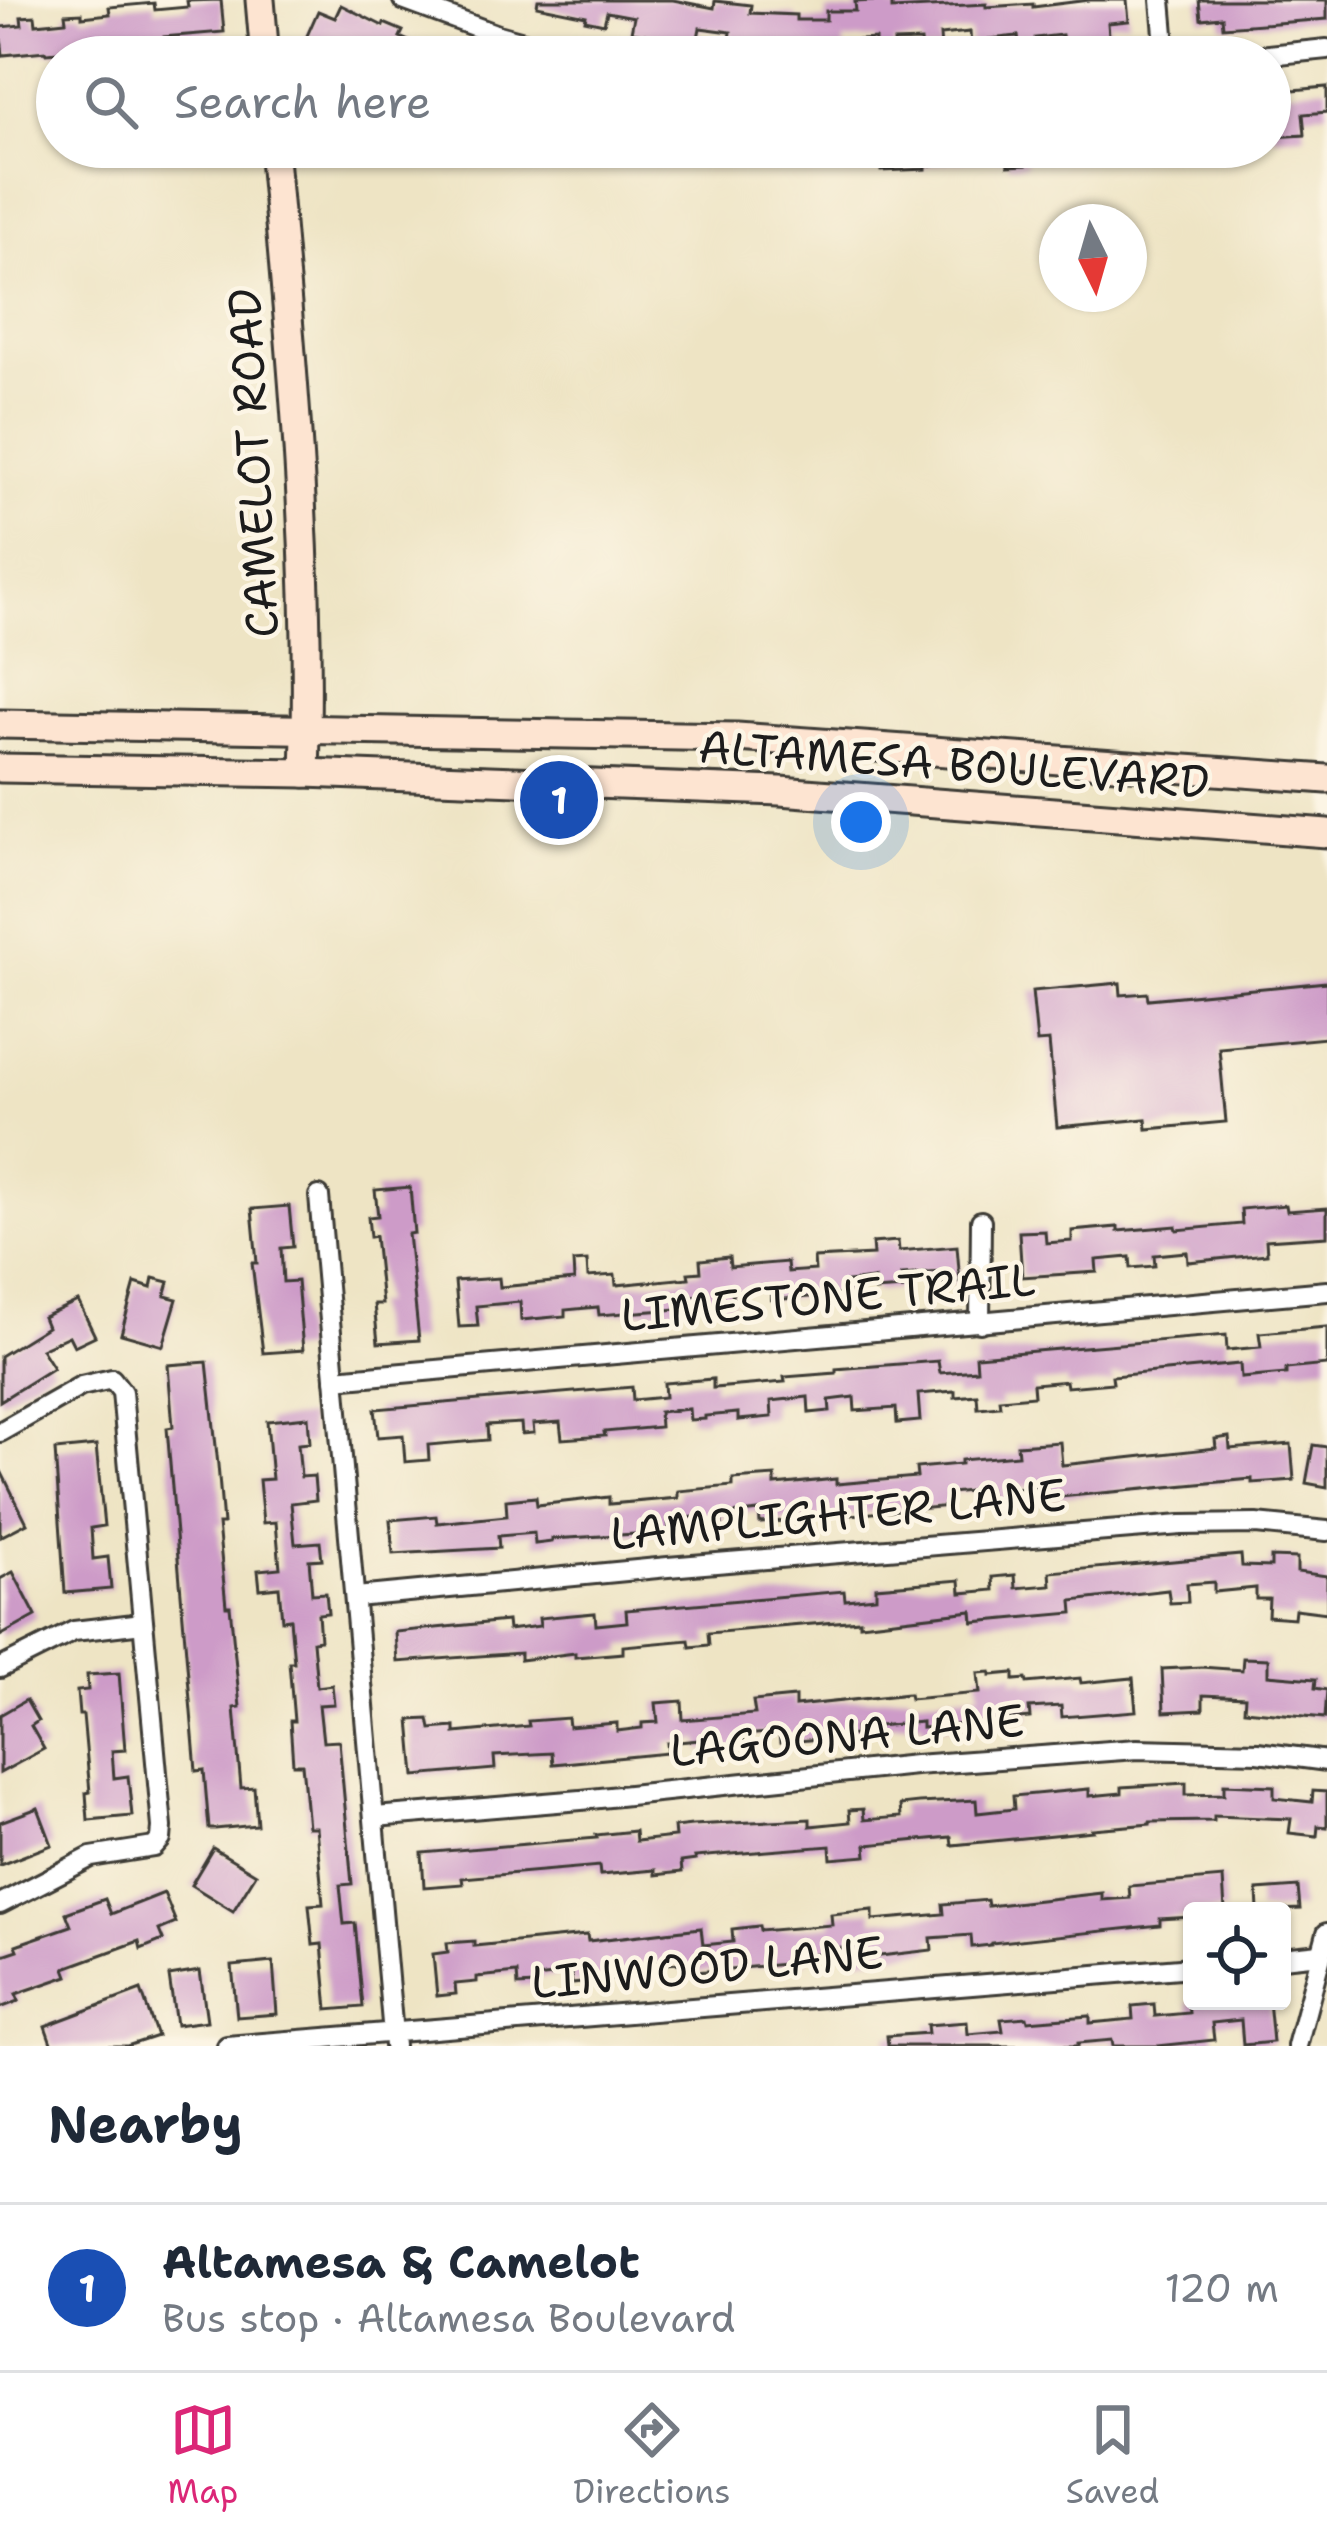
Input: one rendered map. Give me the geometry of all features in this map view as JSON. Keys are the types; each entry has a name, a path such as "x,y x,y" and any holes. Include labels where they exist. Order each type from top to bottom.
{"main road":[{"path":"260,0 263,36"},
{"name":"CAMELOT ROAD","path":"275,168 303,508 305,773"},
{"name":"ALTAMESA BOULEVARD","path":"0,724 737,737 1327,778"},
{"path":"1090,814 1094,761"},
{"name":"ALTAMESA BOULEVARD","path":"0,768 305,773 780,791 1327,833"}],"street":[{"path":"403,0 502,36"},
{"path":"1161,0 1164,36"},
{"path":"1291,53 1327,49"},
{"path":"319,1196 393,2038"},
{"path":"980,1323 981,1221"},
{"name":"LIMESTONE TRAIL","path":"335,1379 1327,1291"},
{"path":"0,1432 81,1386 112,1379 122,1392 161,1839 154,1847 91,1857 0,1904"},
{"name":"LAMPLIGHTER LANE","path":"356,1598 1181,1525 1256,1524 1327,1531"},
{"path":"0,1668 74,1631 143,1623"},
{"name":"LAGOONA LANE","path":"375,1817 915,1765 1137,1749 1258,1752 1327,1761"},
{"path":"1297,2046 1327,1933"},
{"path":"1291,1957 1320,1954"},
{"name":"LINWOOD LANE","path":"227,2046 393,2038 1183,1967"}],"building":[{"path":"221,0 224,32 36,36 36,52 3,55 0,27 22,25 21,17 35,16 36,24 66,21 65,14 110,14 109,7 154,3 155,10 188,7 187,1"},
{"path":"538,0 673,0 714,8 715,1 751,5 750,13 826,20 826,11 856,11 855,2 892,0 892,9 1127,0 1129,21 1108,23 1109,36 970,36 970,32 730,36 731,32 700,28 698,36 655,36 631,32 634,17 607,12 604,24 537,6"},
{"path":"1199,0 1327,0 1327,19 1223,27 1222,17 1201,19"},
{"path":"341,5 403,31 400,36 307,36 318,11 335,18"},
{"path":"1327,87 1327,112 1303,114 1305,135 1291,136 1291,90"},
{"path":"881,168 926,168 926,169"},
{"path":"1327,982 1327,1038 1219,1048 1226,1122 1147,1129 1146,1119 1057,1127 1049,1041 1037,1042 1032,991 1120,983 1121,995 1147,993 1148,999"},
{"path":"410,1187 414,1233 408,1234 419,1340 378,1343 374,1304 382,1304 375,1236 370,1237 368,1217 378,1216 375,1190"},
{"path":"1286,1205 1287,1211 1327,1208 1327,1236 1266,1240 1267,1254 1188,1262 1187,1252 1154,1255 1155,1266 1131,1268 1130,1257 1096,1260 1097,1272 1022,1277 1019,1232 1045,1231 1046,1243 1072,1241 1072,1231 1242,1224 1241,1209"},
{"path":"289,1206 293,1247 281,1248 283,1282 297,1281 303,1350 263,1353 252,1263 257,1263 252,1209"},
{"path":"898,1241 899,1251 957,1246 960,1282 941,1284 940,1272 901,1275 903,1289 875,1291 874,1279 847,1282 848,1294 771,1300 770,1288 732,1291 733,1303 707,1306 706,1295 677,1297 678,1309 599,1315 598,1307 521,1320 520,1302 476,1306 478,1326 459,1327 455,1281 499,1278 500,1287 574,1280 573,1262 587,1261 588,1277 615,1275 616,1285 689,1278 688,1273 701,1272 700,1260 729,1257 730,1267 787,1262 788,1272 815,1270 814,1258 873,1255 872,1243"},
{"path":"153,1278 169,1282 165,1296 177,1299 163,1346 121,1334 135,1283 151,1288"},
{"path":"78,1301 95,1336 74,1346 69,1336 41,1349 53,1368 0,1401 0,1356 47,1327 43,1317"},
{"path":"1327,1327 1327,1365 1241,1378 1240,1364 1112,1376 1113,1383 1033,1384 1034,1396 999,1399 1000,1406 978,1408 977,1395 955,1397 955,1391 918,1394 920,1421 897,1423 896,1408 855,1411 854,1397 829,1400 830,1411 809,1413 808,1397 771,1401 772,1417 738,1420 738,1413 690,1420 689,1409 659,1412 660,1427 604,1432 605,1436 562,1439 560,1422 533,1424 534,1433 522,1434 521,1423 487,1425 488,1440 428,1445 429,1460 405,1462 403,1435 378,1437 375,1409 632,1387 633,1400 665,1397 664,1383 713,1379 713,1388 785,1382 784,1377 836,1373 836,1369 938,1361 940,1373 977,1370 976,1356 1226,1335 1227,1350 1261,1347 1259,1333"},
{"path":"207,1362 223,1524 218,1524 240,1707 234,1708 241,1788 254,1787 257,1825 215,1829 209,1829 204,1770 196,1771 167,1428 173,1427 168,1365"},
{"path":"308,1417 310,1443 298,1444 301,1477 314,1476 316,1500 291,1503 295,1544 320,1542 322,1559 309,1560 312,1594 326,1593 328,1613 318,1614 320,1640 313,1641 317,1687 332,1685 334,1704 319,1705 323,1742 339,1741 352,1884 340,1885 344,1924 355,1923 363,2007 328,2010 322,1944 313,1945 309,1905 323,1904 316,1827 308,1827 302,1764 293,1764 290,1619 282,1620 279,1587 260,1589 258,1570 280,1568 276,1522 263,1523 259,1480 272,1479 267,1421"},
{"path":"1229,1437 1230,1449 1291,1444 1294,1480 1252,1483 1252,1479 1048,1498 1047,1485 1005,1489 1006,1501 991,1502 989,1489 950,1493 951,1506 760,1523 759,1511 721,1515 722,1526 696,1529 695,1517 668,1519 669,1532 535,1544 534,1533 498,1536 499,1548 393,1554 390,1520 436,1516 437,1523 507,1516 506,1500 536,1497 537,1505 609,1497 609,1504 678,1498 678,1491 733,1486 733,1479 775,1476 775,1485 917,1477 916,1468 1018,1455 1017,1445 1060,1442 1062,1465 1216,1448 1215,1439"},
{"path":"1313,1445 1327,1447 1327,1487 1306,1483"},
{"path":"96,1446 104,1526 91,1528 93,1559 108,1557 111,1589 65,1593 55,1450"},
{"path":"0,1469 27,1523 0,1537"},
{"path":"1241,1555 1242,1566 1271,1567 1271,1557 1297,1558 1297,1572 1327,1576 1327,1613 1295,1609 1294,1618 1268,1616 1269,1599 1256,1599 1256,1588 1214,1592 1214,1582 1187,1584 1188,1602 1170,1603 1168,1590 1072,1601 1073,1613 973,1622 972,1611 860,1624 860,1620 708,1633 709,1645 690,1647 689,1640 623,1646 623,1653 520,1660 520,1653 397,1662 395,1632 507,1621 508,1630 540,1626 539,1618 595,1613 596,1625 627,1622 626,1610 844,1591 845,1600 876,1597 876,1587 960,1580 961,1593 994,1590 993,1577 1015,1575 1016,1588 1051,1585 1050,1572"},
{"path":"13,1572 36,1616 0,1636 0,1579"},
{"path":"1243,1658 1268,1659 1268,1675 1316,1679 1315,1688 1327,1690 1325,1718 1244,1710 1245,1697 1203,1695 1203,1710 1164,1712 1162,1669 1242,1670"},
{"path":"119,1673 125,1750 112,1751 114,1778 128,1776 132,1816 88,1820 86,1793 90,1792 77,1691 88,1690 87,1675"},
{"path":"978,1673 1014,1673 1014,1680 1026,1679 1027,1683 1133,1678 1136,1711 1062,1717 1061,1706 1029,1708 1030,1718 922,1728 922,1722 855,1728 855,1735 780,1743 779,1732 743,1735 744,1746 701,1750 700,1740 667,1743 668,1753 553,1764 552,1753 494,1756 495,1769 415,1776 410,1720 429,1719 431,1729 455,1727 455,1733 568,1718 569,1727 617,1723 617,1731 658,1722 656,1703 682,1701 683,1720 755,1714 753,1701 795,1697 795,1706 909,1694 910,1699 980,1693"},
{"path":"26,1700 38,1721 31,1726 44,1749 0,1773 0,1715"},
{"path":"1186,1783 1186,1795 1224,1794 1224,1784 1274,1786 1274,1798 1312,1802 1313,1791 1327,1792 1327,1827 1318,1826 1317,1836 1289,1833 1291,1819 1214,1816 1214,1821 1150,1822 952,1845 951,1837 866,1845 867,1856 831,1859 830,1846 695,1857 681,1862 682,1872 655,1875 655,1870 600,1875 599,1866 462,1878 463,1884 424,1887 422,1853 635,1831 636,1841 675,1837 674,1827 692,1825 810,1819 810,1826 850,1822 849,1810 863,1809 864,1820 901,1817 900,1805 919,1803 976,1800 977,1813 1014,1809 1013,1796 1089,1789 1089,1796 1122,1793 1122,1787"},
{"path":"38,1808 52,1845 0,1865 0,1822"},
{"path":"213,1848 256,1874 233,1911 191,1885"},
{"path":"1223,1878 1224,1902 1183,1902 1183,1918 1160,1919 1160,1925 972,1947 971,1935 931,1938 932,1950 854,1959 853,1947 819,1950 820,1954 807,1955 807,1962 684,1973 683,1963 627,1965 628,1978 572,1984 571,1974 535,1978 535,1985 518,1986 517,1973 477,1977 477,1982 455,1984 456,1994 437,1996 433,1954 448,1952 447,1943 474,1941 474,1946 587,1935 588,1941 701,1928 703,1945 733,1942 732,1929 832,1925 831,1914 873,1910 873,1920 944,1914 943,1904 987,1900 988,1906 1102,1893 1102,1900 1130,1898 1129,1886"},
{"path":"1298,1887 1300,1909 1291,1909 1291,1902 1258,1902 1257,1890"},
{"path":"164,1893 176,1923 159,1930 163,1940 141,1949 139,1941 65,1968 68,1976 16,1994 19,2001 0,2008 0,1956 18,1950 16,1945 71,1926 66,1913 105,1899 111,1914"},
{"path":"273,1962 277,2014 237,2017 232,1966"},
{"path":"200,1971 207,2021 176,2025 169,1976"},
{"path":"141,1990 157,2036 127,2046 52,2046 45,2026"},
{"path":"1154,2004 1155,2016 1270,2010 1273,2042 1243,2045 1241,2020 1212,2023 1214,2040 1158,2046 1113,2046 1112,2040 1078,2046 888,2046 887,2036 928,2033 927,2025 967,2022 968,2034 1003,2031 1001,2019 1027,2017 1028,2021 1090,2016 1090,2023 1133,2019 1132,2006"}],"place":[{"name":"Altamesa & Camelot","path":"559,800"}]}
